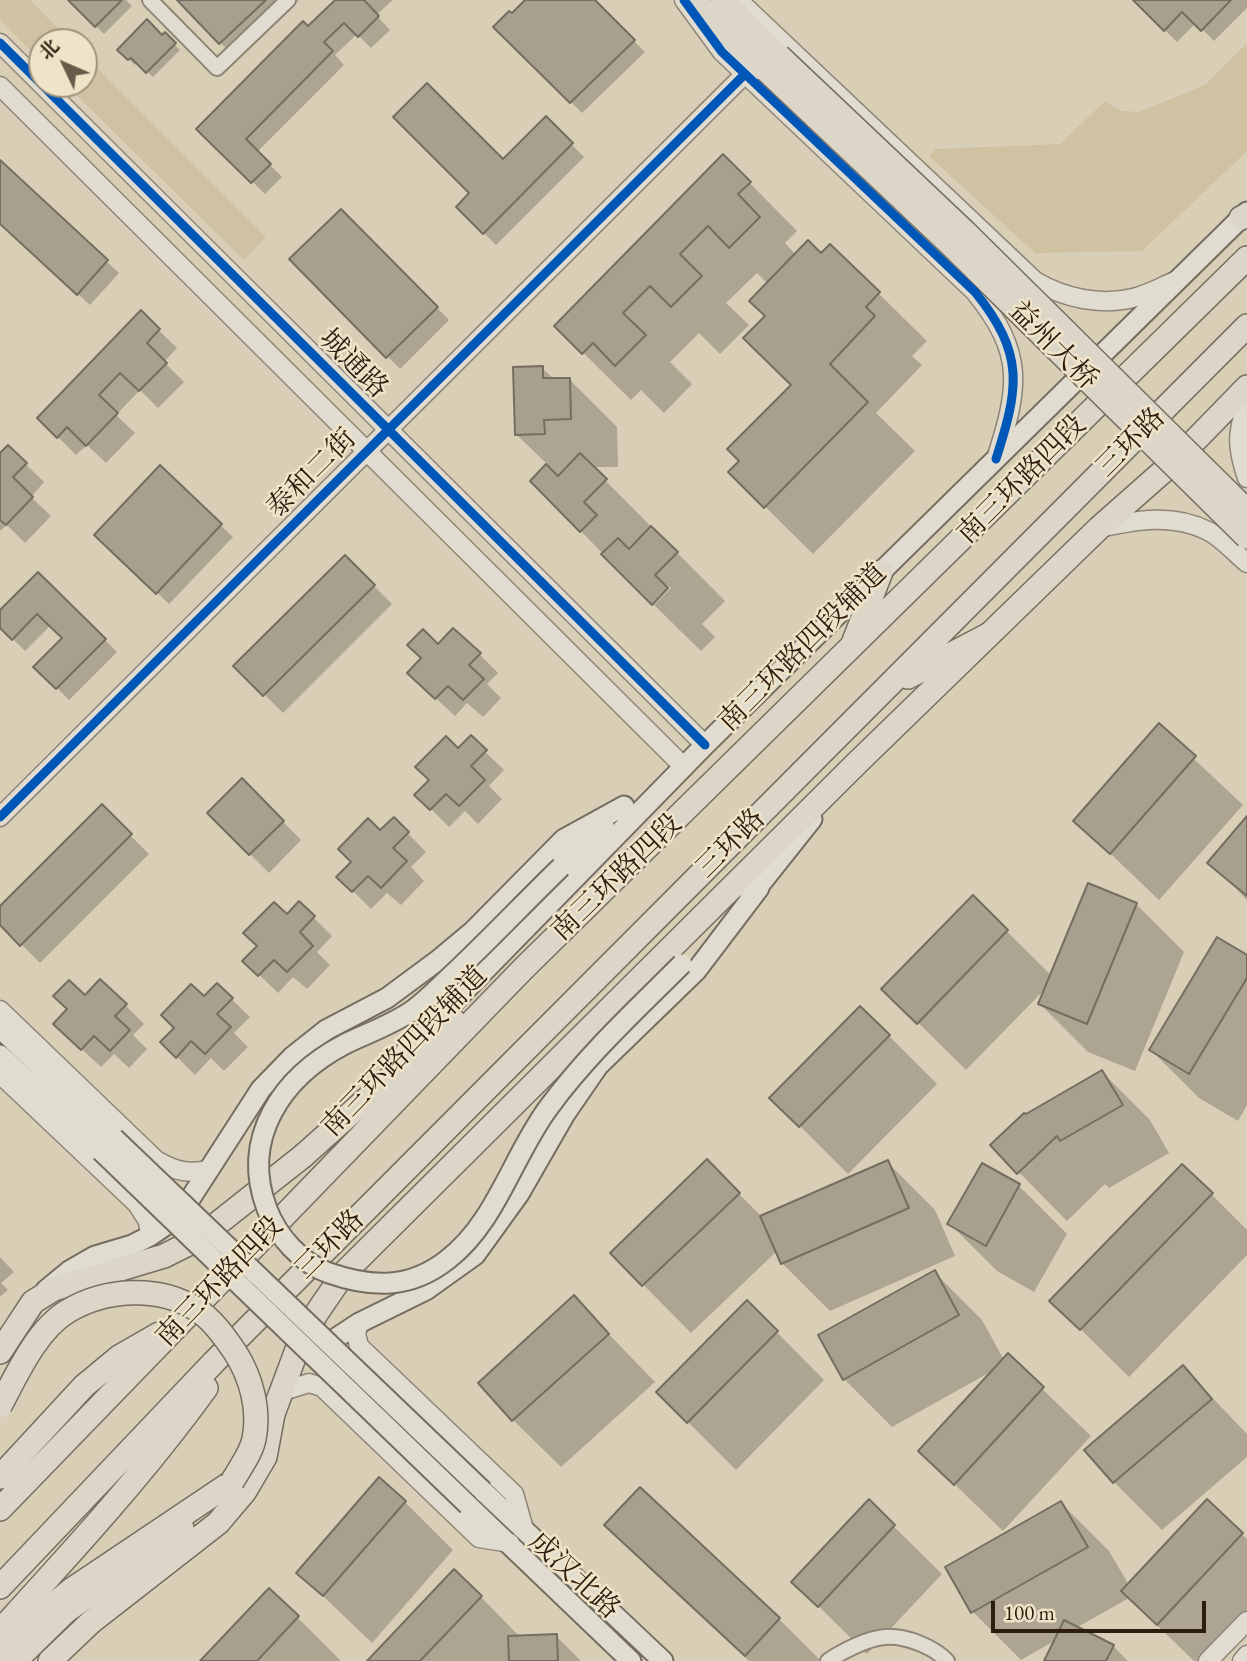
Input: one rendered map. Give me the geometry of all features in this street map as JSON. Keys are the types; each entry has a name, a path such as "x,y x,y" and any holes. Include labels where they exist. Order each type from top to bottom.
{"main road":[{"path":"701,3 764,66"},
{"name":"益州大桥","path":"764,66 965,232 1247,511"},
{"name":"益州大桥","path":"764,66 961,255 1247,537"},
{"name":"南三环路四段辅道","path":"0,1352 33,1302 54,1289 164,1256 198,1239 303,1156 705,745 1245,215"},
{"name":"南三环路四段","path":"0,1509 524,968 1247,258"},
{"name":"三环路","path":"214,1362 1247,326"},
{"path":"50,1661 91,1622 218,1522 238,1499 265,1457 273,1415 298,1347 344,1273 857,763 1100,528 1176,460 1247,387"},
{"path":"850,650 881,572"},
{"path":"889,686 988,635"},
{"path":"280,1392 317,1349 359,1323 426,1290 474,1255 520,1194 565,1114 598,1066 696,971 857,763"},
{"path":"33,1302 69,1271 96,1256 132,1245 150,1236 179,1216 261,1089 292,1057 326,1030 387,998 437,961 473,931 564,839 624,806 684,767"},
{"path":"624,806 413,1011 342,1045 312,1065 280,1098 270,1113 263,1130 259,1165 262,1197 272,1222 292,1248 319,1270 352,1281 378,1285 413,1280 446,1261 470,1240 547,1109 576,1072 759,888"},
{"path":"303,1156 639,856"},
{"path":"0,1028 107,1145"},
{"path":"0,1055 107,1145"},
{"name":"成汉北路","path":"107,1145 524,1529 663,1661"},
{"name":"成汉北路","path":"107,1145 468,1505 631,1661"},
{"path":"0,1406 29,1353 44,1333 66,1312 96,1298 148,1293 171,1297 196,1309 212,1322 228,1342 248,1377 255,1417 254,1441 232,1482 213,1503 65,1612 16,1661"},
{"path":"0,1477 84,1386 119,1357 183,1320"},
{"path":"0,1631 180,1423 207,1386 214,1362"},
{"name":"南三环路四段","path":"0,1587 214,1362"},
{"path":"0,1656 31,1623 71,1590 232,1482"}],"street":[{"path":"150,0 217,68 288,0"},
{"path":"738,0 1035,281 1066,296 1116,300 1135,298 1178,279"},
{"path":"701,3 722,52 764,66 991,312 1007,343 1014,375 1009,418 996,459"},
{"name":"城通路","path":"0,43 705,745"},
{"name":"泰和二街","path":"0,817 388,430 764,66"},
{"name":"城通路","path":"0,86 684,767"},
{"path":"991,312 1007,320 1021,322 1032,315 1042,296 1035,281"},
{"path":"1247,404 1238,429 1241,459 1247,478"},
{"path":"1100,528 1149,518 1185,522 1210,531 1247,563"},
{"path":"0,1010 156,1160 173,1170 200,1172 210,1169"},
{"path":"0,1074 136,1204 148,1221 150,1236"},
{"path":"359,1323 356,1334 359,1346"},
{"path":"321,1387 314,1363 319,1349 336,1339 359,1346 514,1494 524,1529"},
{"path":"280,1392 309,1383 321,1387 479,1538 510,1543"},
{"path":"1208,1661 1247,1621"},
{"path":"828,1661 841,1651 885,1637 914,1641 947,1661"},
{"path":"1241,1661 1247,1655"}],"shaded area":[{"path":"0,0 30,0 57,28 28,28 28,48 0,20"},
{"path":"1247,43 1247,151 1142,251 1035,253 929,156 936,149 1060,144 1105,101 1121,111 1139,112 1205,85"},
{"path":"98,69 266,237 244,260 79,98 98,98"}],"building":[{"path":"68,0 122,0 95,27"},
{"path":"177,0 266,0 219,44"},
{"path":"335,0 364,0 379,16 358,37 344,23 324,42 333,51 246,139 271,164 251,183 196,129 303,21 308,26"},
{"path":"525,0 595,0 635,40 570,103 493,27"},
{"path":"1133,0 1231,0 1201,31 1182,12 1164,31"},
{"path":"147,19 162,35 165,32 176,43 146,73 131,58 128,60 117,50"},
{"path":"427,83 503,159 546,116 573,143 483,234 456,207 469,193 393,117"},
{"path":"723,154 751,182 738,194 760,217 729,248 708,226 680,254 702,276 671,307 650,286 623,313 646,335 615,366 593,343 582,354 554,326"},
{"path":"0,160 108,260 77,295 0,224"},
{"path":"341,209 438,307 386,358 289,259"},
{"path":"808,240 821,253 830,244 880,292 866,307 875,316 830,364 868,402 764,508 728,472 739,461 727,449 791,385 743,338 765,316 749,301"},
{"path":"141,310 160,329 147,343 167,363 139,391 120,373 99,395 118,413 86,446 67,427 57,438 37,418"},
{"path":"543,366 543,378 570,378 571,419 544,420 545,434 515,435 513,367"},
{"path":"8,445 27,463 13,477 33,497 6,525 0,520 0,453"},
{"path":"580,453 607,479 584,502 597,515 580,532 530,481 546,464 558,476"},
{"path":"160,465 222,524 156,594 94,535"},
{"path":"651,526 678,552 655,575 668,588 652,605 601,554 618,538 629,549"},
{"path":"345,555 375,585 263,696 233,666"},
{"path":"38,572 106,639 56,689 33,667 62,638 37,614 12,640 0,628 0,610"},
{"path":"453,628 481,653 469,665 484,679 463,700 448,686 435,699 407,673 421,658 407,645 423,629 438,644"},
{"path":"1159,723 1196,756 1110,854 1073,821"},
{"path":"471,735 487,750 471,766 485,780 459,806 446,794 430,810 414,795 429,780 415,767 446,736 458,748"},
{"path":"242,778 284,821 249,855 207,813"},
{"path":"102,804 132,834 20,946 0,925 0,906"},
{"path":"1247,816 1247,896 1207,863"},
{"path":"394,817 409,832 393,848 407,861 381,888 368,876 352,892 336,877 351,862 338,849 368,818 380,830"},
{"path":"1088,883 1137,903 1087,1024 1038,1004"},
{"path":"973,895 1008,930 917,1024 881,989"},
{"path":"299,901 315,916 300,932 313,946 287,972 274,960 258,976 242,961 257,946 243,933 274,902 287,914"},
{"path":"1217,937 1247,955 1247,978 1189,1074 1149,1050"},
{"path":"100,979 127,1004 115,1016 130,1030 110,1051 94,1036 81,1050 53,1024 67,1009 53,996 69,980 85,995"},
{"path":"217,983 233,998 217,1014 231,1027 205,1054 191,1041 176,1058 160,1042 174,1028 161,1015 191,984 204,996"},
{"path":"860,1006 890,1035 799,1127 769,1098"},
{"path":"1102,1070 1123,1105 1060,1141 1057,1136 1017,1174 990,1145 1024,1113"},
{"path":"707,1159 740,1193 642,1286 610,1253"},
{"path":"888,1160 909,1208 781,1264 760,1216"},
{"path":"982,1163 1020,1184 986,1246 947,1224"},
{"path":"1182,1164 1213,1193 1080,1330 1049,1301"},
{"path":"935,1270 959,1315 843,1380 818,1335"},
{"path":"574,1295 609,1334 512,1421 478,1383"},
{"path":"747,1300 778,1331 687,1423 656,1392"},
{"path":"1008,1353 1044,1387 954,1485 918,1451"},
{"path":"1183,1365 1212,1399 1113,1483 1084,1450"},
{"path":"379,1477 406,1501 323,1596 296,1573"},
{"path":"640,1487 780,1618 745,1656 604,1525"},
{"path":"869,1499 895,1525 818,1607 791,1582"},
{"path":"1207,1499 1243,1533 1157,1625 1121,1591"},
{"path":"1061,1501 1088,1547 971,1613 945,1567"},
{"path":"454,1569 482,1596 420,1661 367,1661"},
{"path":"269,1588 299,1616 257,1661 200,1661"},
{"path":"1064,1620 1114,1645 1106,1661 1044,1661"},
{"path":"557,1634 558,1661 509,1661 508,1636"}],"cycle path":[{"path":"684,0 722,52 975,292 991,314 1003,334 1013,372 1013,391 996,459"},
{"path":"0,43 705,745"},
{"path":"0,817 745,74"}]}
